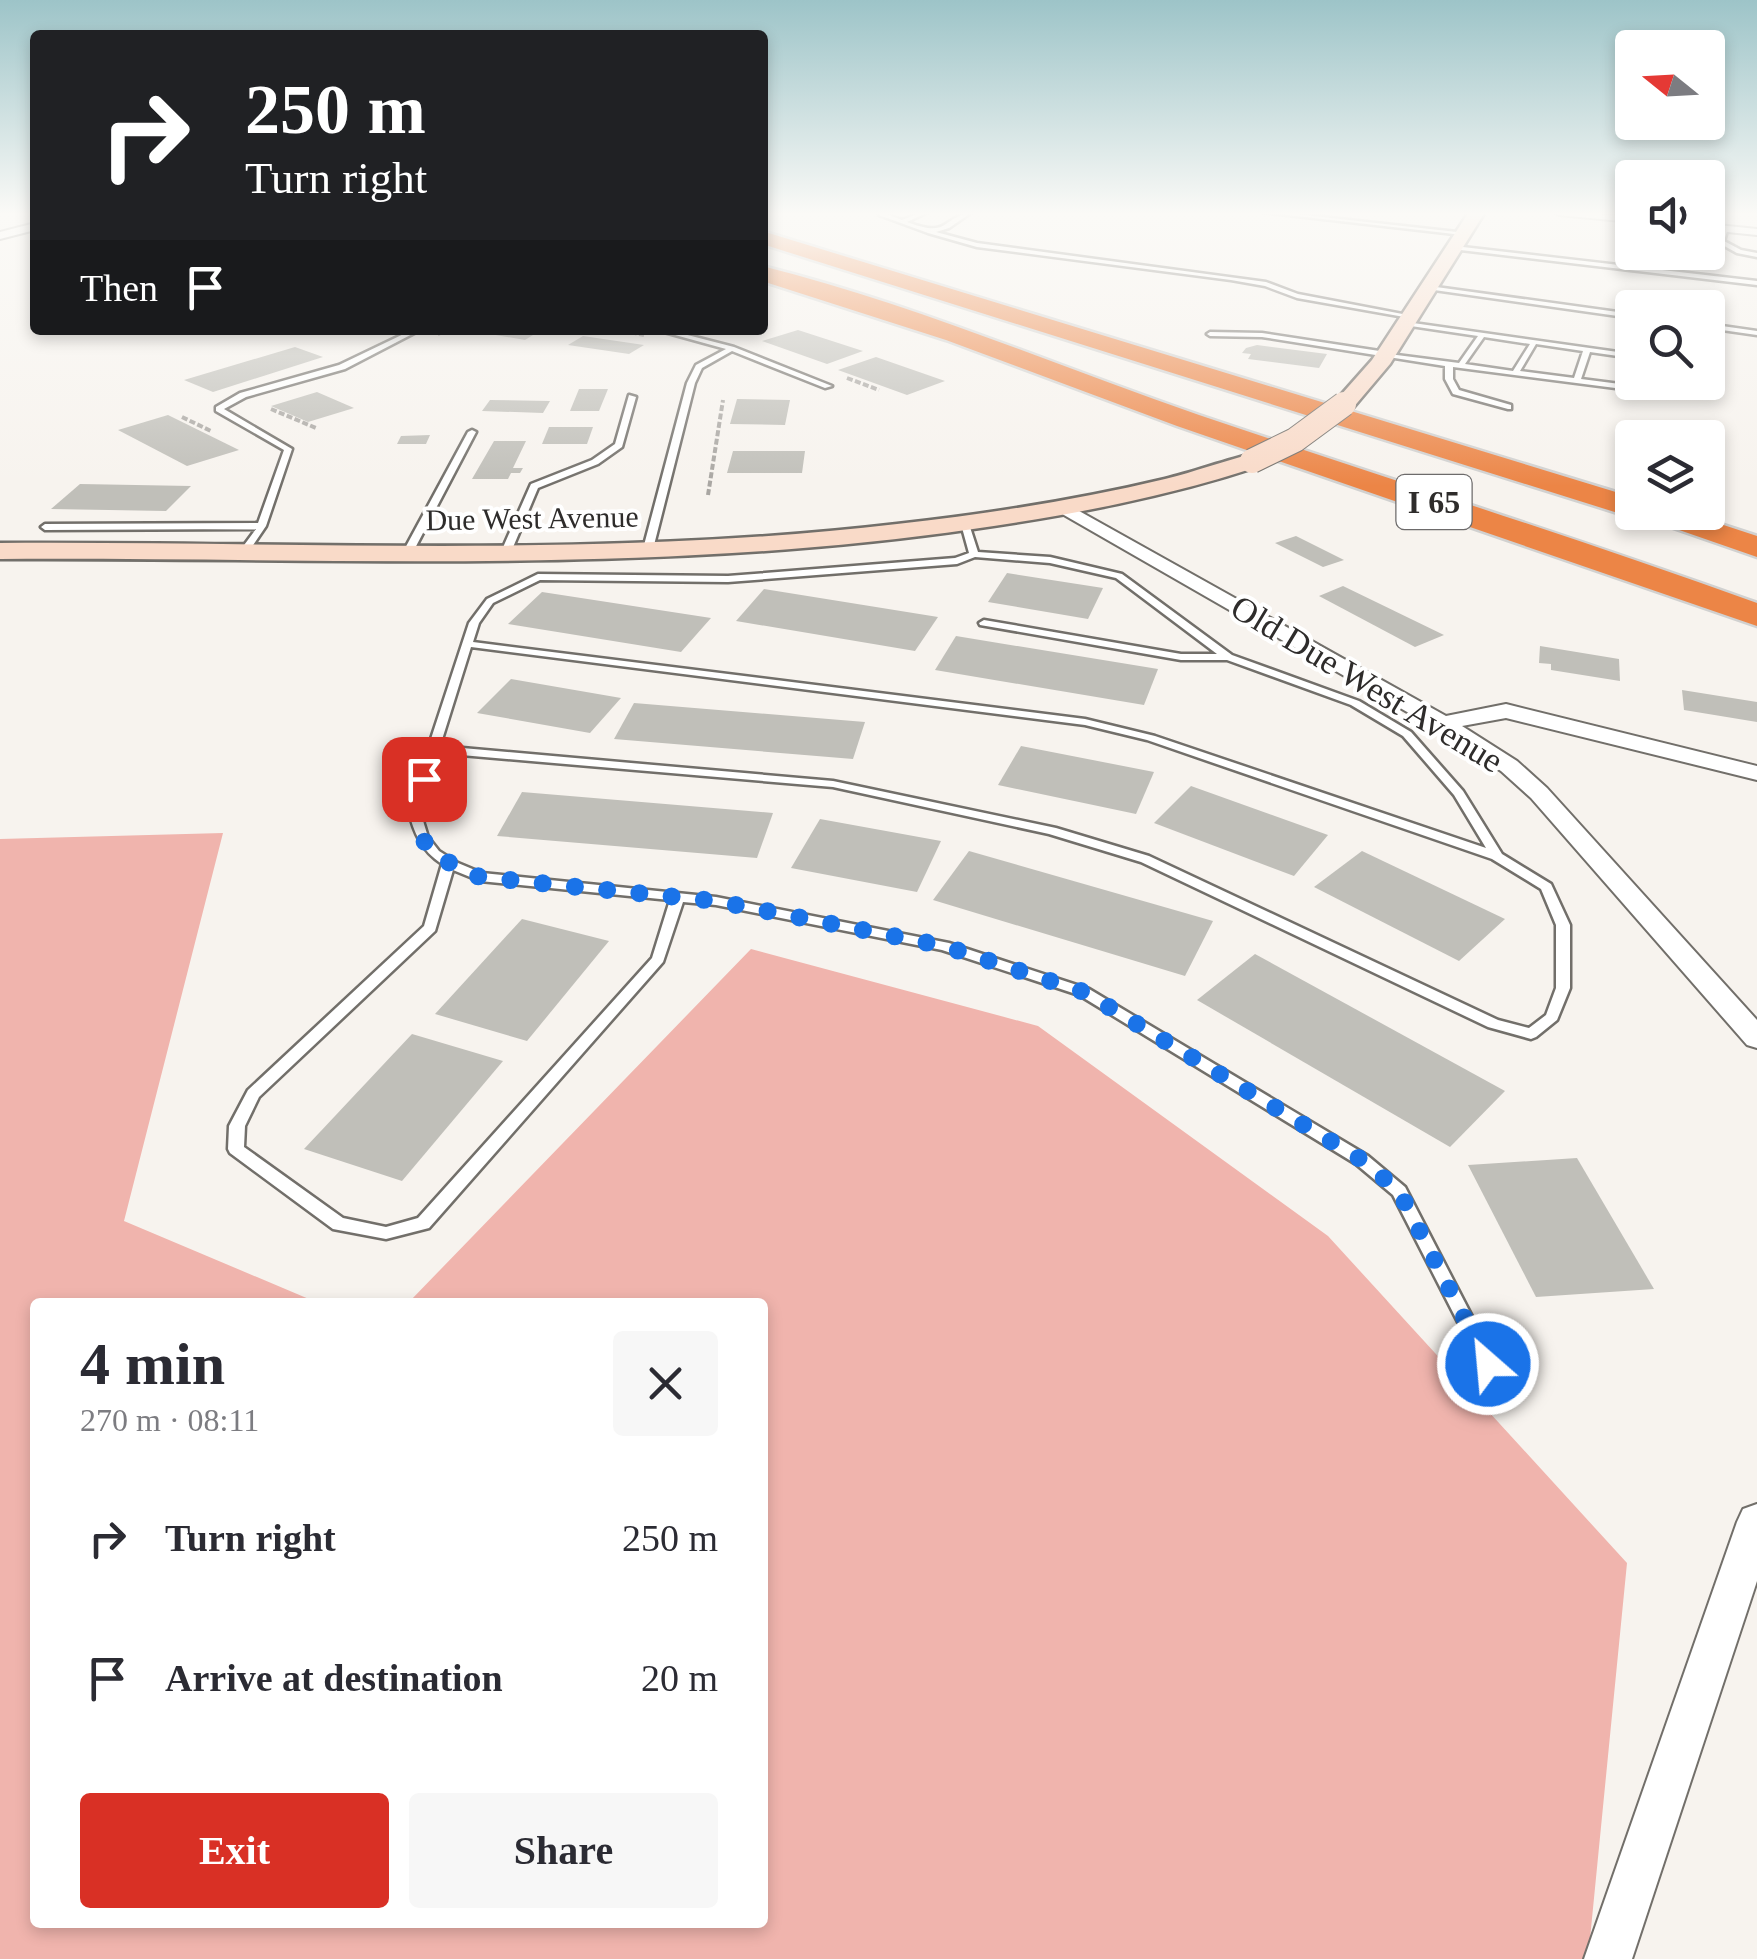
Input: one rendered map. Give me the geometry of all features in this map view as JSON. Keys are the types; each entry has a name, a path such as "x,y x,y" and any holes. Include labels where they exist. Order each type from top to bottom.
{"highway":[{"name":"I 65","path":"858,303 1757,615"},
{"name":"I 65","path":"978,303 1615,502"},
{"path":"1705,530 1757,547"}],"main road":[{"name":"Due West Avenue","path":"0,551 648,549 864,537 1063,507 1150,491 1252,461 1295,440 1344,404 1386,355 1418,303"}],"street":[{"name":"Old Due West Avenue","path":"1063,507 1442,722 1509,766 1539,793 1757,1038"},
{"path":"1442,722 1506,712 1757,773"},
{"path":"1608,1959 1757,1522"}],"lane":[{"path":"1331,303 1482,334 1615,354"},
{"path":"1540,303 1615,314"},
{"path":"1725,328 1757,333"},
{"path":"1210,334 1262,335 1582,391 1597,386"},
{"path":"1460,367 1482,334"},
{"path":"244,552 262,526 288,449 218,409 243,395 342,366 407,335"},
{"path":"680,335 732,348 828,386"},
{"path":"1516,374 1534,342"},
{"path":"648,549 691,384 700,367 732,348"},
{"path":"1576,382 1587,350"},
{"path":"1448,368 1615,388"},
{"path":"1448,368 1456,392 1508,407"},
{"path":"506,552 534,486 594,462 620,445 632,397"},
{"path":"408,552 472,432"},
{"path":"965,524 974,554"},
{"path":"46,527 262,526"},
{"path":"1488,1364 1399,1191 1362,1160 1084,992 944,946 810,918 678,898 480,877 448,864 420,841 414,809 474,623 490,601 538,577 728,579 956,562 974,554 1050,560 1119,576 1228,657 1355,703 1407,734 1459,793 1496,856"},
{"path":"984,623 1181,658 1228,657"},
{"path":"434,749 834,784 1052,831 1146,858 1478,1018 1531,1034 1552,1017 1563,988 1563,925 1546,887 1496,856 1151,738 1084,722 468,644"},
{"path":"448,864 430,928 254,1094 237,1126 236,1149 339,1224 386,1233 423,1223 658,959 678,898"}],"path":[{"path":"708,495 722,400"},
{"path":"267,407 316,428"}],"shaded area":[{"path":"223,833 124,1221 307,1298 30,1298 30,1928 768,1928 768,1298 413,1298 751,949 1038,1026 1328,1236 1627,1563 1588,1959 0,1959 0,839"}],"building":[{"path":"798,330 863,351 827,364 762,341"},
{"path":"496,335 533,335 525,340"},
{"path":"583,336 644,345 629,354 568,345"},
{"path":"1257,345 1327,354 1319,368 1248,359 1251,354 1242,353"},
{"path":"295,347 323,357 213,392 184,380"},
{"path":"876,357 945,381 907,395 838,370"},
{"path":"579,389 608,389 599,411 570,411"},
{"path":"317,392 354,408 308,422 271,406"},
{"path":"737,399 790,400 785,425 730,424"},
{"path":"490,400 550,401 543,413 482,411"},
{"path":"168,415 239,450 187,466 118,430"},
{"path":"549,427 593,427 587,444 542,444"},
{"path":"430,435 426,444 397,444 401,436"},
{"path":"494,441 526,441 513,468 523,468 520,473 511,473 508,479 472,479"},
{"path":"733,451 805,451 802,473 727,473"},
{"path":"80,484 191,486 166,511 51,509"},
{"path":"1296,536 1344,560 1323,567 1275,543"},
{"path":"1007,573 1103,588 1088,619 988,602"},
{"path":"1343,586 1444,635 1415,647 1319,596"},
{"path":"764,589 938,617 915,651 736,621"},
{"path":"542,592 711,618 681,652 508,624"},
{"path":"956,636 1158,669 1144,705 935,670"},
{"path":"1540,646 1619,659 1620,681 1551,670 1551,664 1539,663"},
{"path":"511,679 621,698 590,733 477,713"},
{"path":"1682,690 1757,702 1757,722 1684,710"},
{"path":"634,703 865,722 853,759 614,739"},
{"path":"1021,746 1154,772 1136,814 998,785"},
{"path":"1191,786 1328,835 1294,876 1154,823"},
{"path":"522,792 773,813 757,858 497,836"},
{"path":"820,819 941,841 917,892 791,868"},
{"path":"969,851 1213,921 1185,976 933,900"},
{"path":"1362,851 1505,919 1459,961 1314,887"},
{"path":"522,919 609,941 527,1041 435,1014"},
{"path":"1255,954 1505,1091 1450,1147 1197,1000"},
{"path":"412,1034 503,1061 402,1181 304,1149"},
{"path":"1577,1158 1654,1289 1536,1297 1468,1165"}],"route":[{"path":"424,779 414,809 420,841 448,864 480,877 716,901 829,921 944,946 1084,992 1362,1160 1399,1191 1488,1364"}]}
